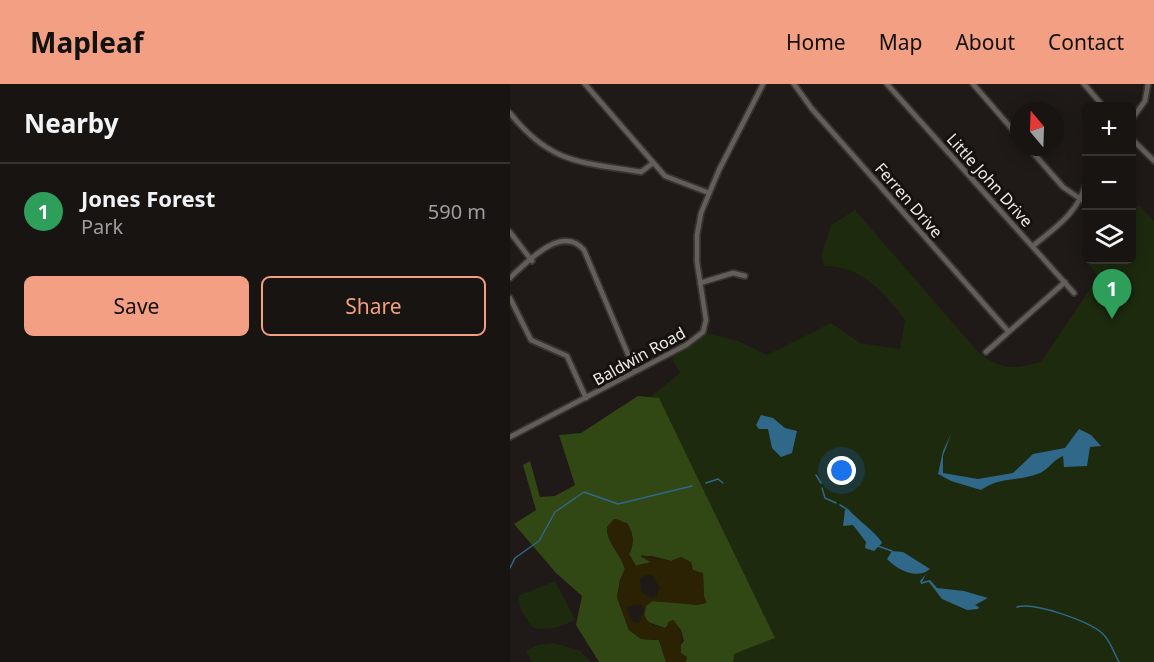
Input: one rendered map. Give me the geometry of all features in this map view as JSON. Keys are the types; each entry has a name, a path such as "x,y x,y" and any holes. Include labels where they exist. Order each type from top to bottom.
{"street":[{"path":"585,84 653,163 672,181 709,193"},
{"name":"Baldwin Road","path":"510,437 686,345 703,332 706,314 700,283 697,235 701,213 763,84"},
{"name":"Ferren Drive","path":"794,84 820,118 1008,331"},
{"name":"Little John Drive","path":"887,84 1074,292"},
{"path":"973,84 1010,127"},
{"path":"1084,84 1100,102"},
{"path":"1136,113 1145,101 1148,84"},
{"path":"510,113 535,142 570,159 641,171 653,163"},
{"path":"1136,144 1154,161"},
{"path":"1033,246 1070,216 1082,200 1063,187 1036,156"},
{"path":"510,232 532,261"},
{"path":"510,278 561,240 572,240 582,247 635,371"},
{"path":"700,283 733,273 746,276"},
{"path":"986,352 1065,282"},
{"path":"510,298 531,340 567,356 586,398"}],"green space":[{"path":"1139,205 1154,221 1154,662 719,662 646,407 651,396 680,373 670,355 706,333 738,341 767,355 831,323 860,343 900,349 905,320 880,290 849,270 824,266 821,256 831,225 855,210 979,353 1002,366 1015,367 1041,362 1098,277 1089,264 1136,264 1136,208"},
{"path":"638,396 659,398 775,638 734,654 733,662 686,662 686,657 681,653 680,646 684,641 681,630 673,620 665,628 648,622 644,615 646,606 652,601 704,604 703,574 692,570 692,565 679,558 671,561 652,556 641,556 651,562 636,566 629,554 633,542 627,523 613,521 607,531 620,554 625,569 617,597 629,630 641,639 659,640 666,662 599,662 576,625 582,596 556,573 514,524 536,510 523,465 530,461 540,497 555,496 575,485 559,435 581,433"},
{"path":"555,581 575,619 555,628 533,628 521,610 518,596"},
{"path":"553,643 579,650 591,662 532,662 526,651 538,645"}],"sand":[{"path":"614,519 620,520 629,527 633,542 629,554 636,566 651,562 641,557 642,555 671,561 681,557 691,562 693,570 703,573 704,596 707,603 697,605 652,601 646,606 644,615 650,623 660,627 667,628 668,622 673,620 682,636 681,653 687,657 686,662 666,662 659,640 641,639 629,630 617,597 625,569 611,543 607,527","holes":["646,575 652,575 660,588 656,597 651,598 641,592 640,579","641,604 644,608 642,615 637,616 642,619 639,623 632,621 626,608"]}],"water":[{"path":"761,415 773,418 785,428 797,431 792,453 781,457 772,448 768,429 759,429 756,425"},
{"path":"1079,429 1091,435 1101,446 1090,447 1087,466 1064,467 1063,456 1040,473 996,483 981,490 951,481 938,474 943,451 951,434 943,456 943,473 978,479 1013,473 1033,454 1065,448"},
{"path":"845,510 849,510 880,540 882,543 874,551 865,548 866,542 853,525 843,526"},
{"path":"892,551 903,552 930,569 919,574 902,570 887,559"},
{"path":"926,574 922,582 930,580 937,588 964,591 988,598 975,605 979,607 978,609 967,610 942,599 929,582 921,584 920,581"}],"waterway":[{"path":"816,475 821,483"},
{"path":"706,483 718,479 723,483"},
{"path":"510,568 515,558 539,541 555,512 584,492 618,504 692,486"},
{"path":"822,488 825,498 836,503"},
{"path":"840,505 848,510"},
{"path":"878,546 892,551"},
{"path":"1017,607 1036,607 1048,610 1074,618 1095,628 1107,639 1119,662"}],"place":[{"name":"Jones Forest","path":"1112,319"}]}
